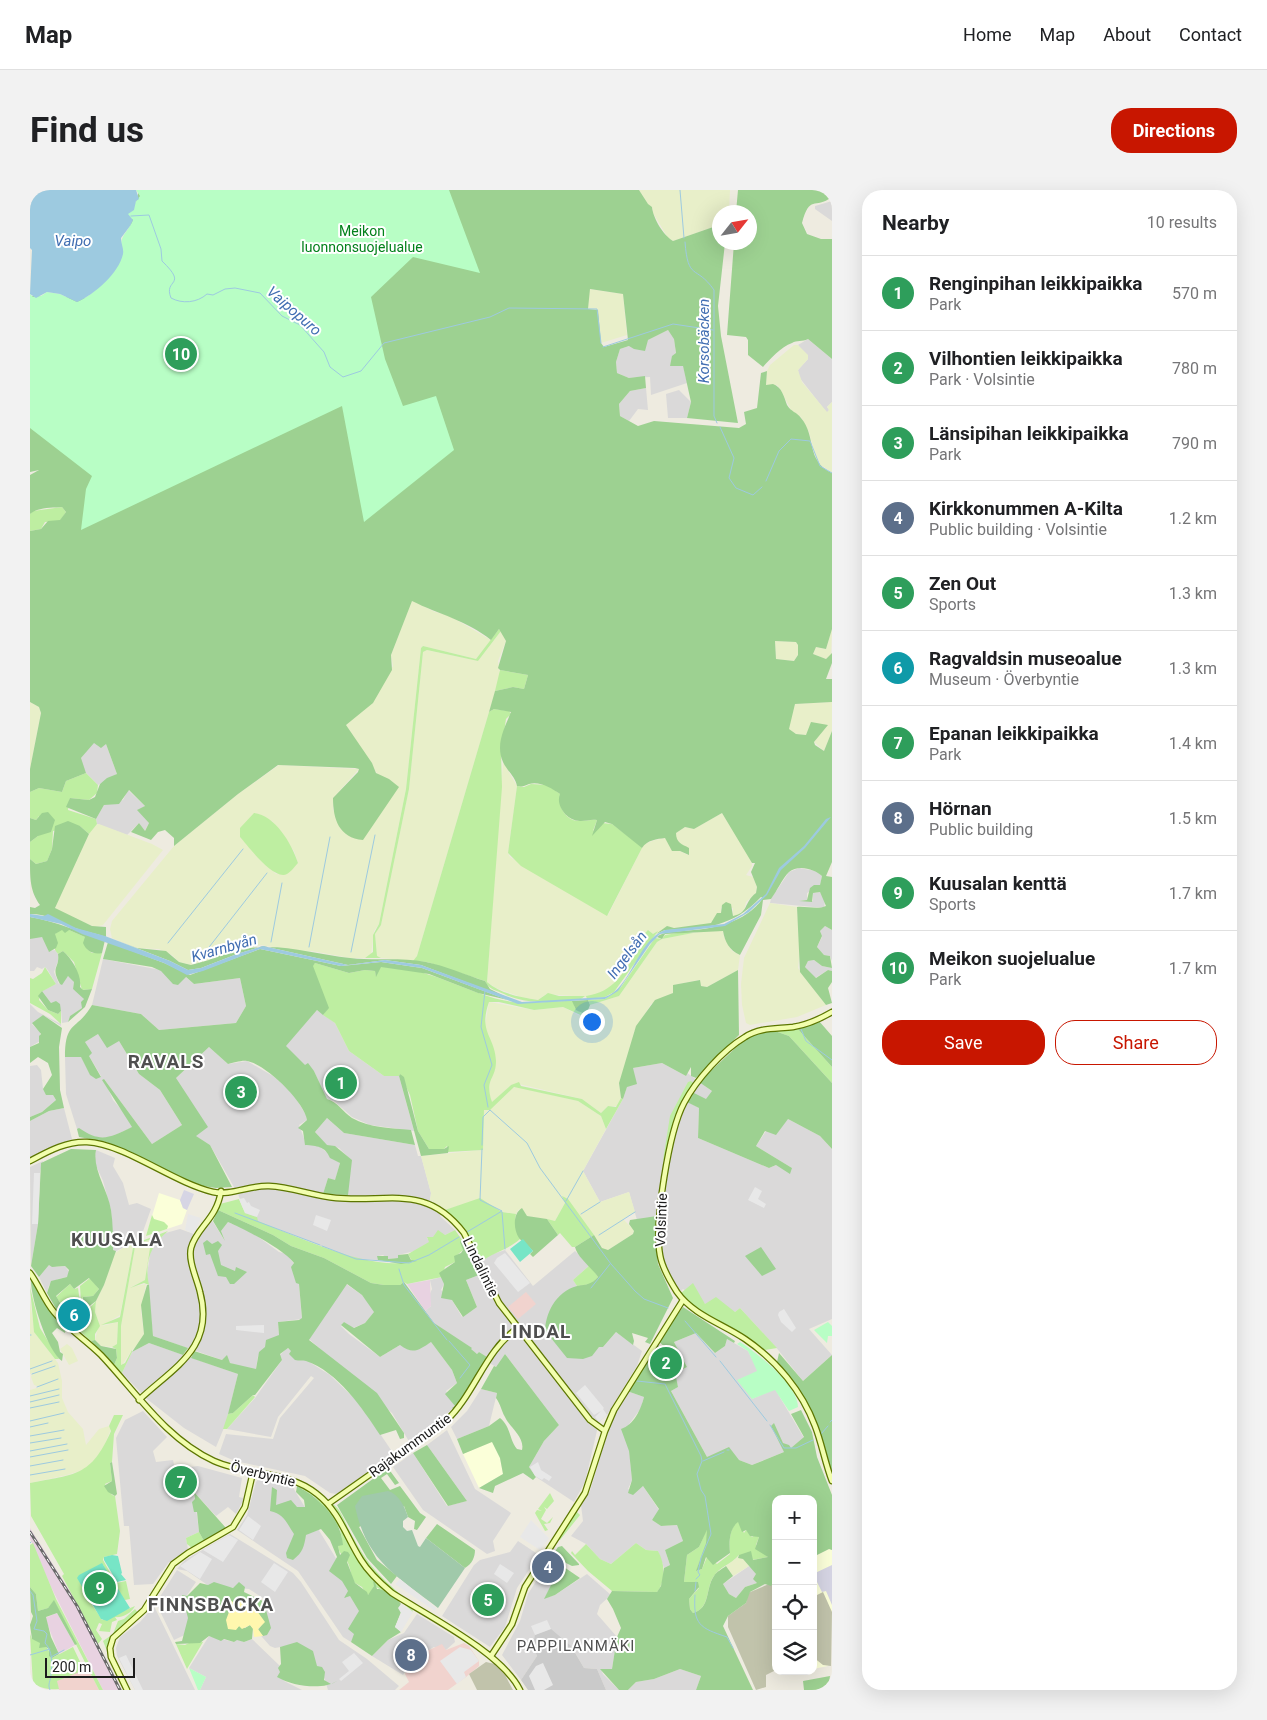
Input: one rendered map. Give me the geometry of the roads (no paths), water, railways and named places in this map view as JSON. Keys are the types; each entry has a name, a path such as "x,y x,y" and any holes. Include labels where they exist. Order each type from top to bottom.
{"street":[{"name":"Volsintie","path":"683,1300 668,1275 659,1248 663,1182 677,1120 684,1103 701,1078 745,1037 766,1029 800,1025 832,1012"},
{"name":"Lindalintie","path":"30,1161 64,1145 94,1142 109,1147 193,1187 220,1191 268,1186 335,1198 398,1198 437,1208 456,1223 464,1233 496,1299 594,1424 605,1431"},
{"path":"139,1400 186,1359 197,1344 202,1327 204,1308 191,1251 194,1241 214,1213 220,1191"},
{"name":"Överbyntie","path":"30,1273 56,1315 97,1351 139,1400 199,1452 214,1460 302,1484 328,1504 362,1561 378,1581 392,1593 491,1656 506,1670 520,1690"},
{"path":"491,1656 496,1652 514,1620 524,1586 585,1493 605,1431 614,1410 683,1300 700,1314 757,1348 782,1372 810,1415 832,1480"},
{"name":"Rajakummuntie","path":"328,1504 451,1417 461,1406 498,1345 518,1328"},
{"path":"127,1690 111,1657 110,1648 113,1638 144,1610 173,1564 229,1529 236,1521 245,1507 253,1472"}],"water":[{"name":"Vaipo","path":"30,190 136,190 139,199 136,201 134,210 128,214 133,220 121,238 123,252 121,261 111,276 84,299 77,302 60,294 47,292 36,298 30,294 32,250 30,248"},
{"path":"831,817 805,848 781,870 767,895 749,912 725,926 660,934 650,944 618,991 605,999 518,1004 422,968 381,962 341,966 260,949 203,971 187,975 164,963 82,934 61,924 30,917 30,914 44,916 48,914 76,928 105,936 170,961 188,970 201,968 263,946 348,965 385,960 421,965 522,1002 605,997 621,985 647,944 655,935 665,930 724,924 743,914 766,894 779,868 804,846 826,819"}],"waterway":[{"name":"Korsobäcken","path":"680,190 684,238"},
{"name":"Vaipopuro","path":"131,216 149,215 161,249 162,261 174,275 175,279 169,292 171,298 189,302 207,294 213,295 225,289 235,288 260,293 282,316 300,325 324,352 330,367 343,377 361,371 384,343 490,317 509,308 597,309 601,343"},
{"name":"Korsobäcken","path":"685,242 688,263 691,268 708,282 714,290 714,416 717,423"},
{"name":"Vaipopuro","path":"603,347 673,324 713,330"},
{"name":"Korsobäcken","path":"720,427 734,458 729,478 736,488 753,495 762,487"},
{"name":"Korsobäcken","path":"766,481 779,451 791,439 810,441 820,466 832,473"},
{"path":"351,952 375,835"},
{"path":"309,947 330,837"},
{"path":"168,943 243,849"},
{"name":"Kvarnbyån","path":"199,960 267,873"},
{"path":"271,942 282,883"},
{"path":"485,991 481,1027 492,1065 484,1085 488,1107"},
{"path":"801,1029 806,1041 832,1060"},
{"path":"482,1145 483,1117 490,1110 527,1143 540,1168 611,1264 635,1291 644,1299 668,1308"},
{"path":"467,1232 502,1211 480,1200 482,1149"},
{"path":"566,1201 583,1171"},
{"path":"581,1214 600,1202"},
{"path":"502,1212 505,1249"},
{"path":"599,1235 635,1212"},
{"path":"235,1213 320,1245"},
{"path":"322,1246 356,1259 409,1263 429,1255 459,1237"},
{"path":"591,1288 610,1264"},
{"path":"399,1269 404,1285 447,1340"},
{"path":"685,1321 716,1357"},
{"path":"449,1341 470,1365 460,1378"},
{"path":"30,1369 52,1361"},
{"path":"720,1361 767,1421"},
{"path":"32,1374 55,1366"},
{"path":"37,1387 58,1379"},
{"path":"637,1381 665,1384 701,1456 702,1461 697,1474 701,1490 705,1496 711,1534 701,1558 698,1572 700,1575 696,1579"},
{"path":"30,1396 59,1389"},
{"path":"30,1402 59,1395"},
{"path":"30,1408 59,1402"},
{"path":"30,1421 64,1413"},
{"path":"30,1427 48,1423"},
{"path":"770,1425 784,1448 796,1448 813,1440"},
{"path":"821,1434 828,1426"},
{"path":"30,1436 64,1430"},
{"path":"30,1443 61,1438"},
{"path":"30,1451 67,1444"},
{"path":"30,1457 68,1450"},
{"path":"703,1461 724,1452"},
{"path":"30,1466 63,1460"},
{"path":"30,1475 65,1469"},
{"path":"695,1591 696,1582"},
{"path":"30,1591 33,1595 37,1621 34,1629 44,1631 47,1634 45,1643 51,1654 52,1662 50,1690"},
{"path":"695,1595 695,1613 700,1624 710,1631 727,1637 733,1648"},
{"path":"30,1655 50,1649"},
{"path":"51,1657 64,1650"}],"railway":[{"path":"30,1532 77,1606 120,1690"}],"place":[{"name":"Meikon suojelualue","path":"181,354"},
{"name":"Renginpihan leikkipaikka","path":"341,1083"},
{"name":"Länsipihan leikkipaikka","path":"241,1092"},
{"name":"Ragvaldsin museoalue","path":"74,1315"},
{"name":"Vilhontien leikkipaikka","path":"666,1363"},
{"name":"Epanan leikkipaikka","path":"181,1482"},
{"name":"Kirkkonummen A-Kilta","path":"548,1567"},
{"name":"Kuusalan kenttä","path":"100,1588"},
{"name":"Zen Out","path":"488,1600"},
{"name":"Hörnan","path":"411,1655"}],"district":[{"name":"RAVALS","path":"166,1061"},
{"name":"KUUSALA","path":"117,1239"},
{"name":"LINDAL","path":"536,1331"},
{"name":"FINNSBACKA","path":"211,1604"},
{"name":"PAPPILANMÄKI","path":"576,1646"}],"park label":[{"name":"Meikon luonnonsuojelualue","path":"362,239"}],"water label":[{"name":"Ingelsån","path":"627,955"}]}
